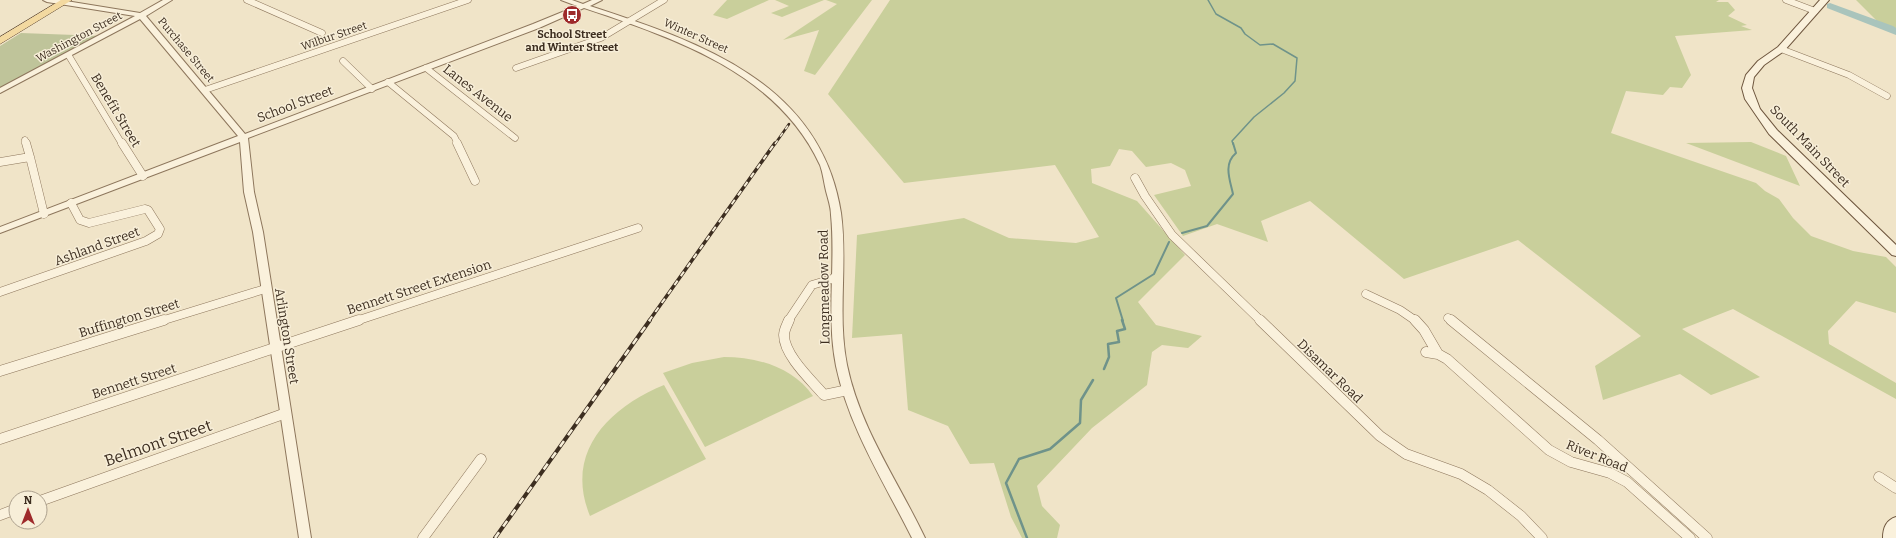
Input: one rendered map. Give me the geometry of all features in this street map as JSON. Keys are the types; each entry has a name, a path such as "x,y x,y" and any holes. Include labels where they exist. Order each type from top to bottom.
{"main road":[{"name":"South Main Street","path":"1825,0 1781,49 1761,63 1750,77 1747,88 1752,105 1774,132 1896,252"},
{"path":"0,41 65,1"},
{"path":"1891,538 1891,530 1896,523"}],"street":[{"name":"Purchase Street","path":"47,0 65,1 142,15 244,138"},
{"name":"Washington Street","path":"0,91 69,56 168,0"},
{"path":"247,0 322,33"},
{"name":"Wilbur Street","path":"205,90 468,0"},
{"name":"School Street","path":"0,230 426,68 598,0"},
{"path":"516,68 598,38 664,0"},
{"path":"1786,0 1815,12"},
{"name":"Winter Street","path":"571,1 687,43 734,66 774,96 799,124"},
{"path":"1781,49 1853,76 1887,96"},
{"name":"Benefit Street","path":"69,56 143,176"},
{"path":"343,61 372,88"},
{"name":"Lanes Avenue","path":"426,68 515,138"},
{"path":"388,82 454,136 475,181"},
{"name":"Longmeadow Road","path":"799,124 817,151 831,188 837,227 838,343 848,390 865,435 918,538"},
{"name":"Arlington Street","path":"244,138 249,192 258,232 265,289 305,538"},
{"path":"25,140 44,214"},
{"path":"0,162 30,157"},
{"name":"Disamar Road","path":"1135,178 1145,196 1172,235 1380,436 1406,454 1461,474 1488,490 1521,516 1542,538"},
{"name":"Ashland Street","path":"0,292 146,241 157,236 160,230 148,210 145,209 88,223 80,220 71,203"},
{"name":"Bennett Street Extension","path":"275,348 638,228"},
{"path":"837,275 832,279 816,283 807,291 786,326 785,343 791,356 824,394 848,390"},
{"name":"Buffington Street","path":"0,371 265,289"},
{"name":"River Road","path":"1366,294 1413,318 1426,332 1438,354"},
{"path":"1448,318 1598,440 1707,538"},
{"name":"Bennett Street","path":"0,439 275,348"},
{"name":"River Road","path":"1426,352 1438,354 1447,358 1549,450 1571,462 1606,472 1623,480 1690,538"},
{"name":"Belmont Street","path":"48,498 286,413"},
{"path":"423,538 481,459"},
{"path":"1879,477 1896,488"}],"green space":[{"path":"727,0 769,0 727,19 713,15"},
{"path":"775,0 824,0 782,17 771,13 789,6"},
{"path":"826,0 872,0 815,75 804,71 819,30 783,40 837,4"},
{"path":"890,0 1719,0 1716,2 1728,2 1735,10 1728,16 1747,25 1741,26 1752,30 1675,36 1691,75 1682,88 1670,87 1663,95 1626,91 1611,133 1756,183 1765,191 1779,199 1793,218 1811,236 1853,251 1886,257 1896,267 1896,313 1856,301 1828,331 1829,344 1896,383 1896,399 1733,309 1682,329 1760,377 1711,395 1680,374 1603,400 1595,366 1641,336 1518,240 1404,279 1310,201 1261,221 1268,242 1217,224 1183,236 1154,195 1191,186 1185,170 1171,163 1146,167 1132,151 1119,149 1110,166 1091,169 1092,183 1137,201 1185,255 1138,302 1156,325 1202,336 1188,348 1162,345 1152,352 1147,385 1092,428 1037,486 1042,506 1060,525 1057,538 1022,538 1011,517 994,463 970,464 948,426 908,410 902,334 852,338 857,235 964,218 1009,238 1076,243 1099,237 1055,165 904,183 828,94"},
{"path":"1856,0 1896,0 1896,32 1882,26"},
{"path":"21,33 102,36 0,88 0,46"},
{"path":"1751,142 1786,156 1800,186 1686,143"},
{"path":"724,357 749,359 785,371 805,386 813,396 705,447 663,373 692,363"},
{"path":"664,385 706,459 590,516 583,493 583,472 587,453 596,436 609,420 625,406"}],"waterway":[{"path":"1208,0 1216,14 1241,28 1245,34 1260,45 1273,44 1297,58 1295,81 1284,93 1254,117 1232,141 1233,144"},
{"path":"1830,6 1890,28 1896,32"},
{"path":"1182,233 1207,226 1233,194 1228,172 1232,157 1236,153 1233,143"},
{"path":"1123,321 1116,298 1154,274 1169,242"},
{"path":"1104,369 1109,357 1108,344 1119,342 1117,331 1125,329 1122,320"},
{"path":"1027,538 1006,483 1019,459 1050,449 1080,423 1081,400 1093,380"}],"railway":[{"path":"775,144 789,124"},
{"path":"649,321 775,143"},
{"path":"495,538 650,320"}],"place":[{"name":"School Street and Winter Street","path":"572,15"}]}
